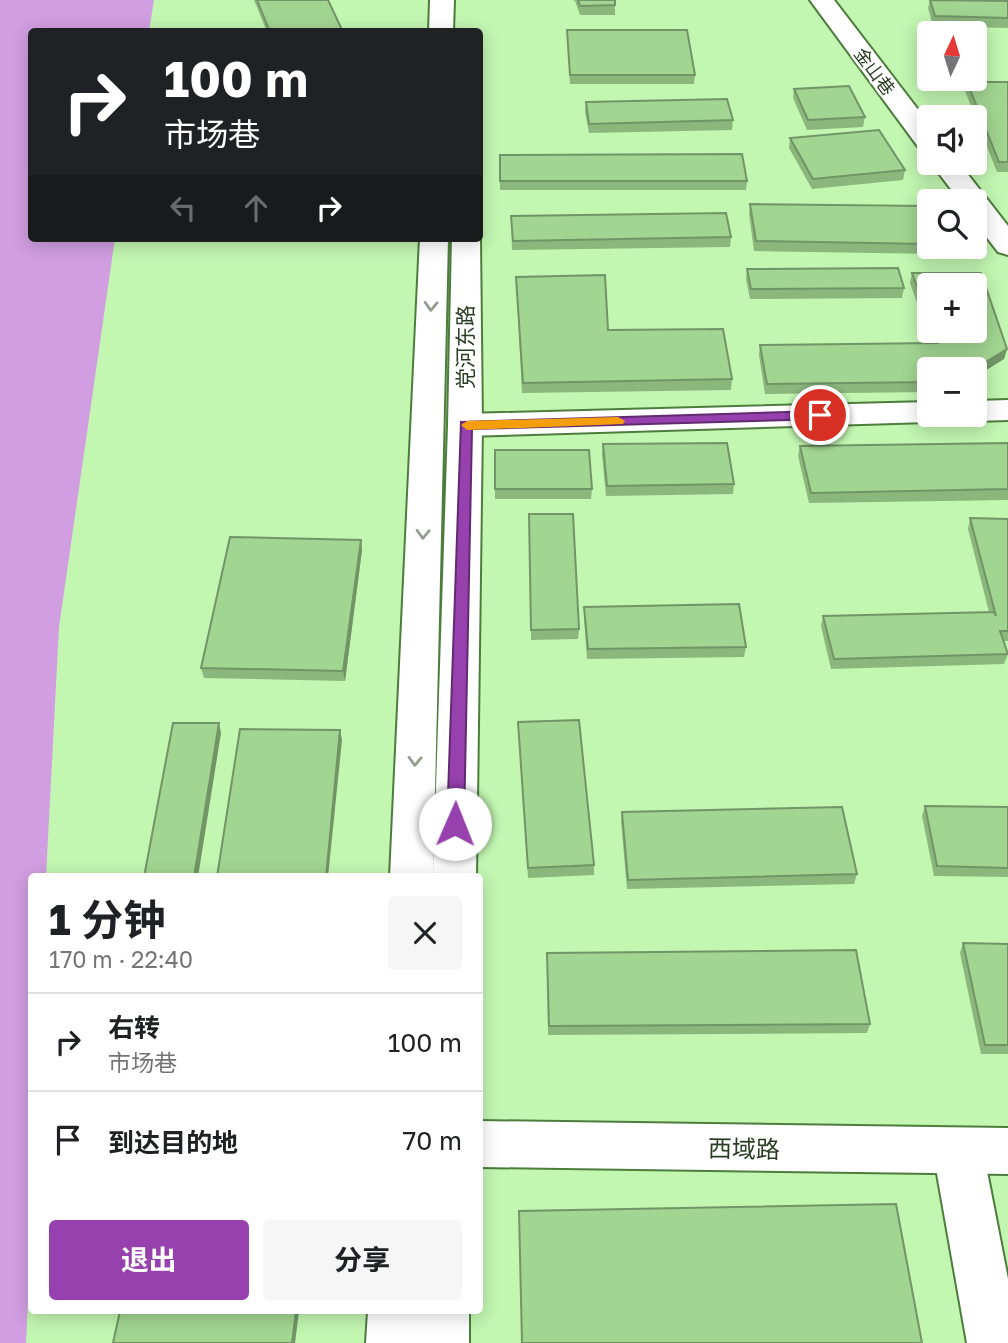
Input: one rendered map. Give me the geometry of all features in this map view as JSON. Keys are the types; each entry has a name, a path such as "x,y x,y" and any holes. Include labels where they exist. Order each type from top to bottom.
{"main road":[{"path":"441,28 442,0"},
{"name":"金山巷","path":"822,0 917,126"},
{"path":"954,175 1008,246"},
{"path":"411,873 434,242"},
{"name":"党河东路","path":"454,873 466,425 466,242"},
{"path":"987,411 1008,410"},
{"path":"466,425 917,412"},
{"name":"西域路","path":"483,1144 1008,1151"},
{"path":"958,1150 994,1343"},
{"path":"393,1343 394,1314"},
{"path":"442,1343 443,1314"}],"shaded area":[{"path":"0,0 154,0 149,28 28,28 28,242 114,242 59,627 46,873 28,873 26,1343 0,1343"}],"building":[{"path":"257,0 328,0 341,28 268,28"},
{"path":"578,0 615,0 615,5 580,6"},
{"path":"930,0 1008,1 1008,18 935,16"},
{"path":"567,30 687,30 695,75 570,75"},
{"path":"987,82 1008,82 1008,162 999,162 987,132 987,105 976,105 971,91 987,91"},
{"path":"849,86 865,117 808,120 794,89"},
{"path":"727,99 733,120 589,124 586,102"},
{"path":"879,130 905,170 813,179 790,138"},
{"path":"742,154 747,181 500,181 500,155"},
{"path":"750,204 917,206 917,244 756,241"},
{"path":"726,213 731,237 513,241 511,216"},
{"path":"898,268 904,288 751,289 747,269"},
{"path":"912,273 917,273 917,287"},
{"path":"605,275 608,330 723,329 732,379 523,383 516,277"},
{"path":"987,291 1007,349 987,361 987,357 917,357 917,382 767,384 760,345 987,343"},
{"path":"727,443 734,484 607,486 603,444"},
{"path":"1008,443 1008,489 811,493 800,446"},
{"path":"495,450 589,450 592,489 495,489"},
{"path":"529,514 573,514 579,629 531,630"},
{"path":"970,518 1008,519 1008,631 1000,631 1008,654 834,659 823,616 994,612 996,616"},
{"path":"230,537 361,540 343,671 201,668"},
{"path":"739,604 746,647 588,649 584,607"},
{"path":"579,720 594,865 528,868 518,722"},
{"path":"173,723 219,723 195,873 145,873"},
{"path":"240,729 340,730 326,873 218,873"},
{"path":"925,806 1008,807 1008,868 937,866"},
{"path":"842,807 857,874 628,880 622,812"},
{"path":"963,943 1008,944 1008,1045 985,1045"},
{"path":"856,950 870,1024 549,1026 547,953"},
{"path":"896,1204 922,1343 522,1343 519,1211"},
{"path":"119,1314 296,1314 292,1343 113,1343"}],"slow traffic":[{"path":"467,425 618,421"}],"route":[{"path":"455,824 466,425 820,415"}]}
